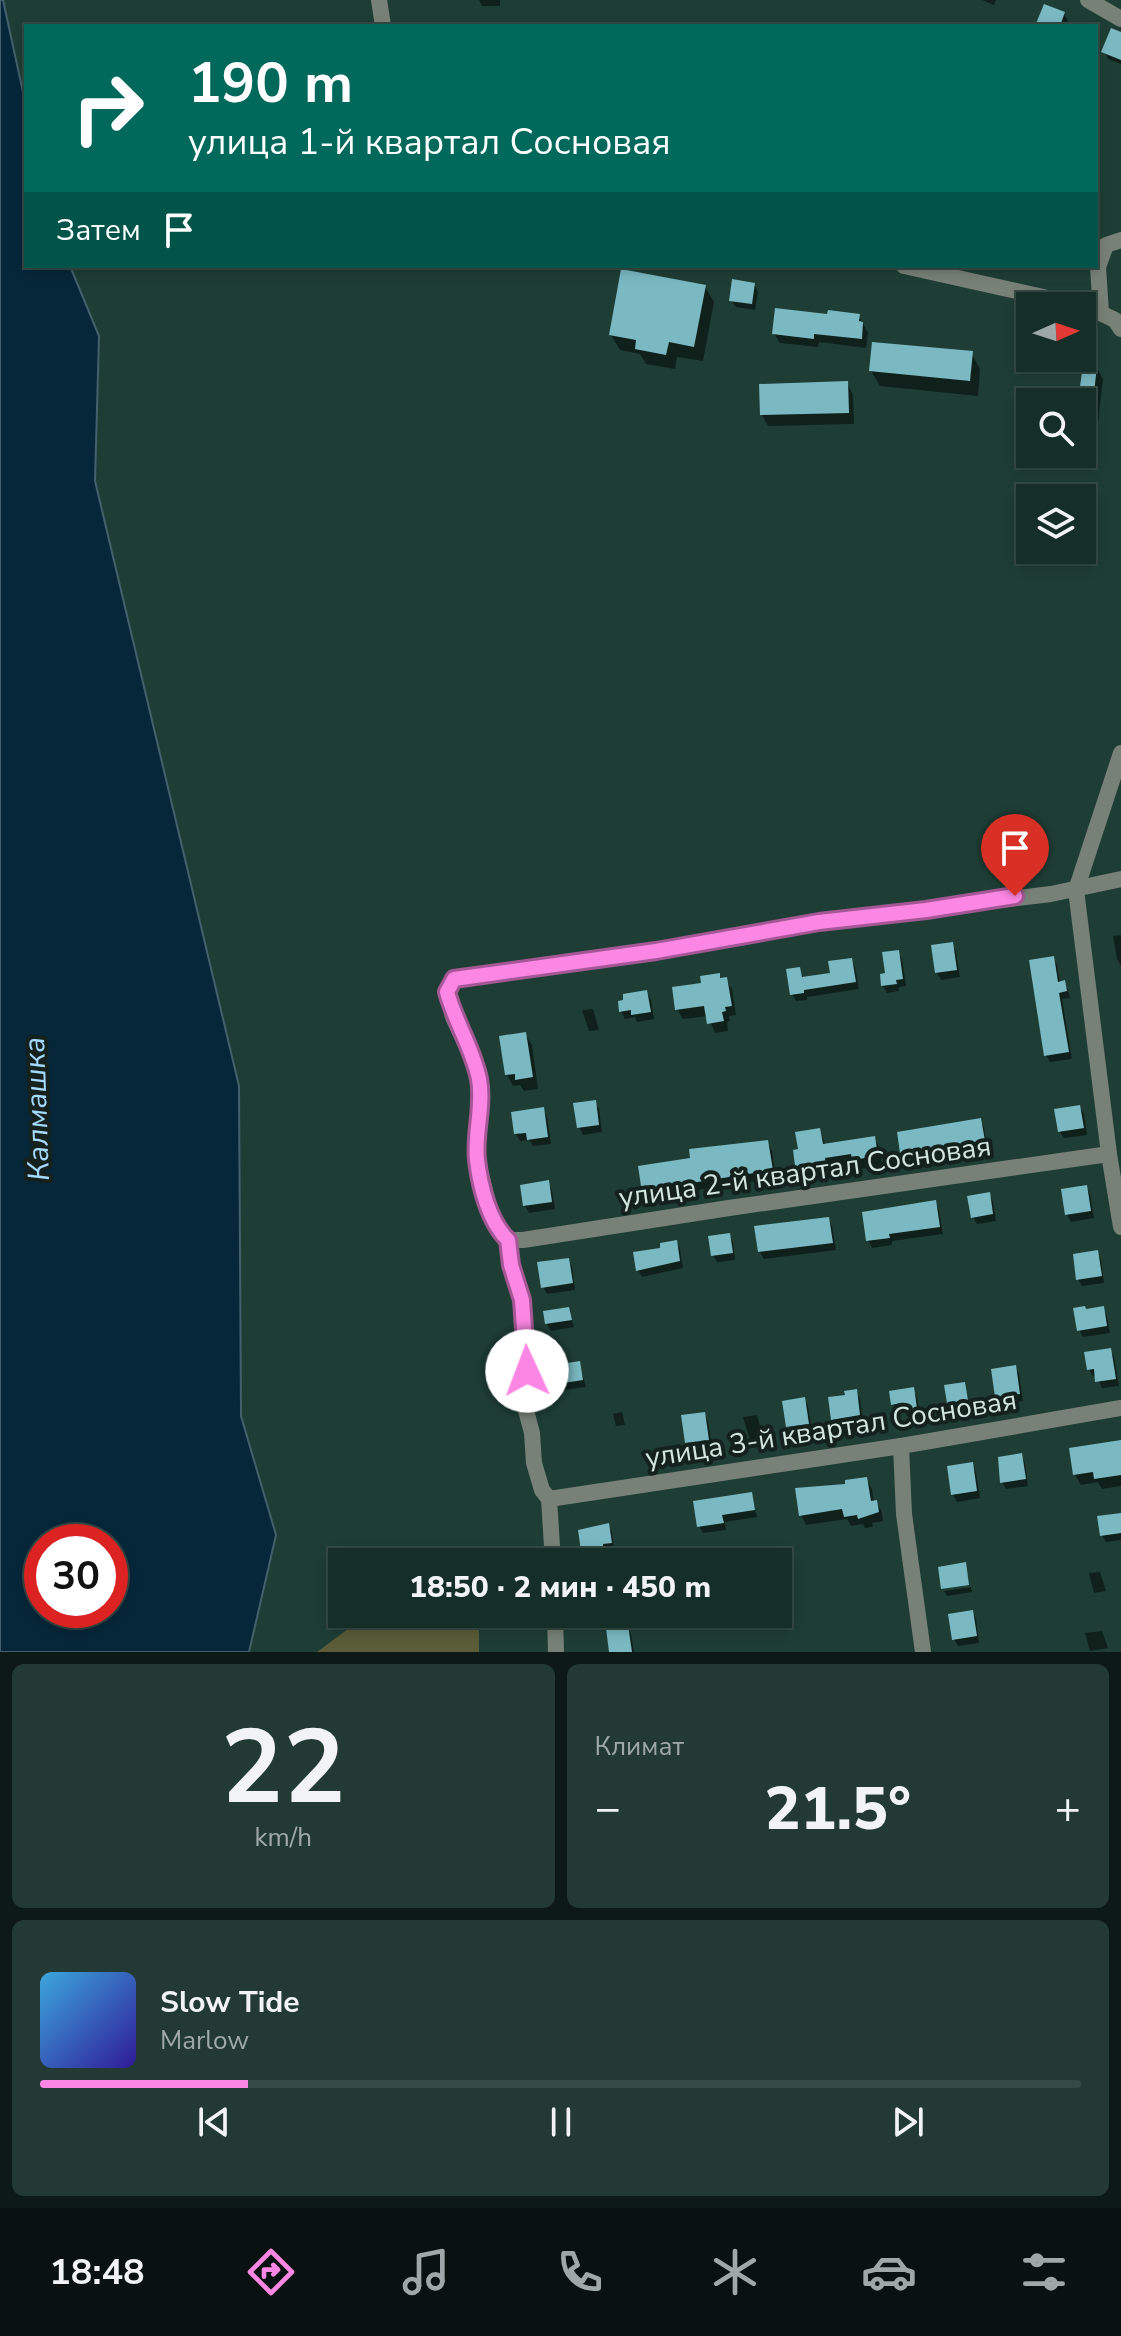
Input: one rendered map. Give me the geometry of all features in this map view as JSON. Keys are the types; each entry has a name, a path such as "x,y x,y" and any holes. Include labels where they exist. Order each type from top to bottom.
{"street":[{"path":"379,0 383,24"},
{"path":"1088,0 1121,19"},
{"path":"1104,311 1098,267 1106,245 1121,240"},
{"path":"913,268 1104,311 1121,329"},
{"path":"1121,753 1076,890 1121,1227"},
{"path":"552,1548 549,1499 542,1490 534,1463 532,1433 524,1403 527,1371 522,1300 511,1265 508,1240 498,1230 490,1210 477,1159 479,1080 447,992 454,979 656,951 819,922 1076,890 1086,885 1121,879"},
{"name":"улица 2-й квартал Сосновая","path":"508,1240 1109,1154"},
{"name":"улица 3-й квартал Сосновая","path":"549,1499 901,1446 1121,1408"},
{"path":"901,1446 904,1514 923,1652"},
{"path":"555,1628 556,1652"}],"green space":[{"path":"349,1628 479,1628 479,1652 317,1652"}],"water":[{"name":"Калмашка","path":"0,0 3,0 24,97 24,268 71,268 99,336 95,481 239,1086 241,1416 276,1535 249,1652 0,1652"}],"building":[{"path":"1044,4 1065,12 1061,24 1036,24"},
{"path":"1111,28 1121,32 1121,60 1101,52"},
{"path":"621,269 706,285 694,347 669,342 666,355 635,349 636,340 609,335"},
{"path":"732,279 755,283 752,304 729,301"},
{"path":"775,308 860,314 862,339 814,334 814,339 772,334"},
{"path":"872,342 973,351 970,381 869,371"},
{"path":"1097,365 1095,388 1080,388 1082,372 1096,372"},
{"path":"848,381 849,413 760,415 759,384"},
{"path":"953,942 957,970 935,973 931,945"},
{"path":"899,950 903,979 896,980 897,984 881,986 880,974 885,973 882,952"},
{"path":"1054,956 1058,982 1065,980 1067,991 1059,993 1069,1052 1044,1056 1029,960"},
{"path":"852,958 856,982 790,995 786,969 800,967 802,977 830,973 828,961"},
{"path":"720,973 720,978 727,977 732,1006 725,1007 726,1011 722,1012 724,1021 707,1024 704,1006 675,1010 672,987 701,983 700,976"},
{"path":"647,990 651,1012 631,1015 631,1010 619,1012 618,1001 623,1000 623,994"},
{"path":"526,1032 533,1077 515,1080 515,1074 505,1075 499,1036"},
{"path":"596,1100 599,1125 577,1128 573,1103"},
{"path":"1080,1105 1084,1128 1058,1132 1054,1109"},
{"path":"544,1107 548,1137 527,1140 526,1133 514,1134 511,1112"},
{"path":"981,1118 985,1141 900,1153 897,1132"},
{"path":"820,1128 823,1144 875,1136 878,1156 852,1160 851,1154 825,1158 826,1165 800,1169 800,1166 795,1166 793,1150 798,1149 795,1132"},
{"path":"768,1140 773,1170 653,1188 653,1185 641,1186 638,1166 690,1158 689,1149"},
{"path":"549,1180 552,1202 523,1206 520,1185"},
{"path":"1087,1185 1091,1211 1065,1215 1061,1189"},
{"path":"990,1192 993,1214 971,1218 967,1196"},
{"path":"936,1200 940,1227 889,1234 890,1238 866,1241 862,1212"},
{"path":"829,1217 833,1243 758,1252 754,1226"},
{"path":"730,1233 733,1253 711,1256 708,1236"},
{"path":"677,1240 680,1261 636,1271 633,1252 660,1248 660,1243"},
{"path":"1098,1250 1102,1276 1076,1280 1073,1254"},
{"path":"569,1258 573,1283 541,1288 537,1262"},
{"path":"1085,1306 1086,1309 1104,1306 1107,1326 1077,1331 1073,1308"},
{"path":"569,1307 572,1320 545,1324 543,1311"},
{"path":"1111,1348 1116,1379 1095,1382 1094,1369 1087,1370 1084,1352"},
{"path":"580,1361 583,1380 550,1385 547,1366"},
{"path":"1016,1365 1020,1394 995,1397 991,1369"},
{"path":"965,1382 968,1400 947,1403 944,1385"},
{"path":"914,1387 917,1408 902,1411 901,1403 891,1405 889,1391"},
{"path":"857,1389 860,1415 831,1420 828,1397 845,1395 844,1391"},
{"path":"805,1397 809,1424 786,1427 782,1401"},
{"path":"705,1412 709,1440 685,1443 681,1415"},
{"path":"1121,1440 1121,1475 1094,1479 1093,1472 1073,1475 1069,1448"},
{"path":"1022,1453 1026,1479 1000,1483 998,1457"},
{"path":"973,1462 977,1491 951,1495 947,1466"},
{"path":"867,1477 871,1501 877,1500 879,1512 858,1519 857,1515 844,1517 842,1509 799,1516 795,1488 845,1484 845,1480"},
{"path":"752,1492 755,1510 722,1515 724,1523 697,1527 693,1501"},
{"path":"1121,1513 1121,1533 1100,1536 1097,1516"},
{"path":"609,1523 612,1543 603,1544 603,1548 581,1548 578,1530"},
{"path":"966,1562 969,1585 941,1589 938,1567"},
{"path":"973,1610 977,1636 952,1640 948,1614"},
{"path":"606,1628 628,1628 632,1652 609,1652"}],"route":[{"path":"527,1371 522,1300 511,1265 508,1240 498,1230 490,1210 477,1159 479,1080 453,1017 447,992 454,979 656,951 819,922 1015,896"}]}
